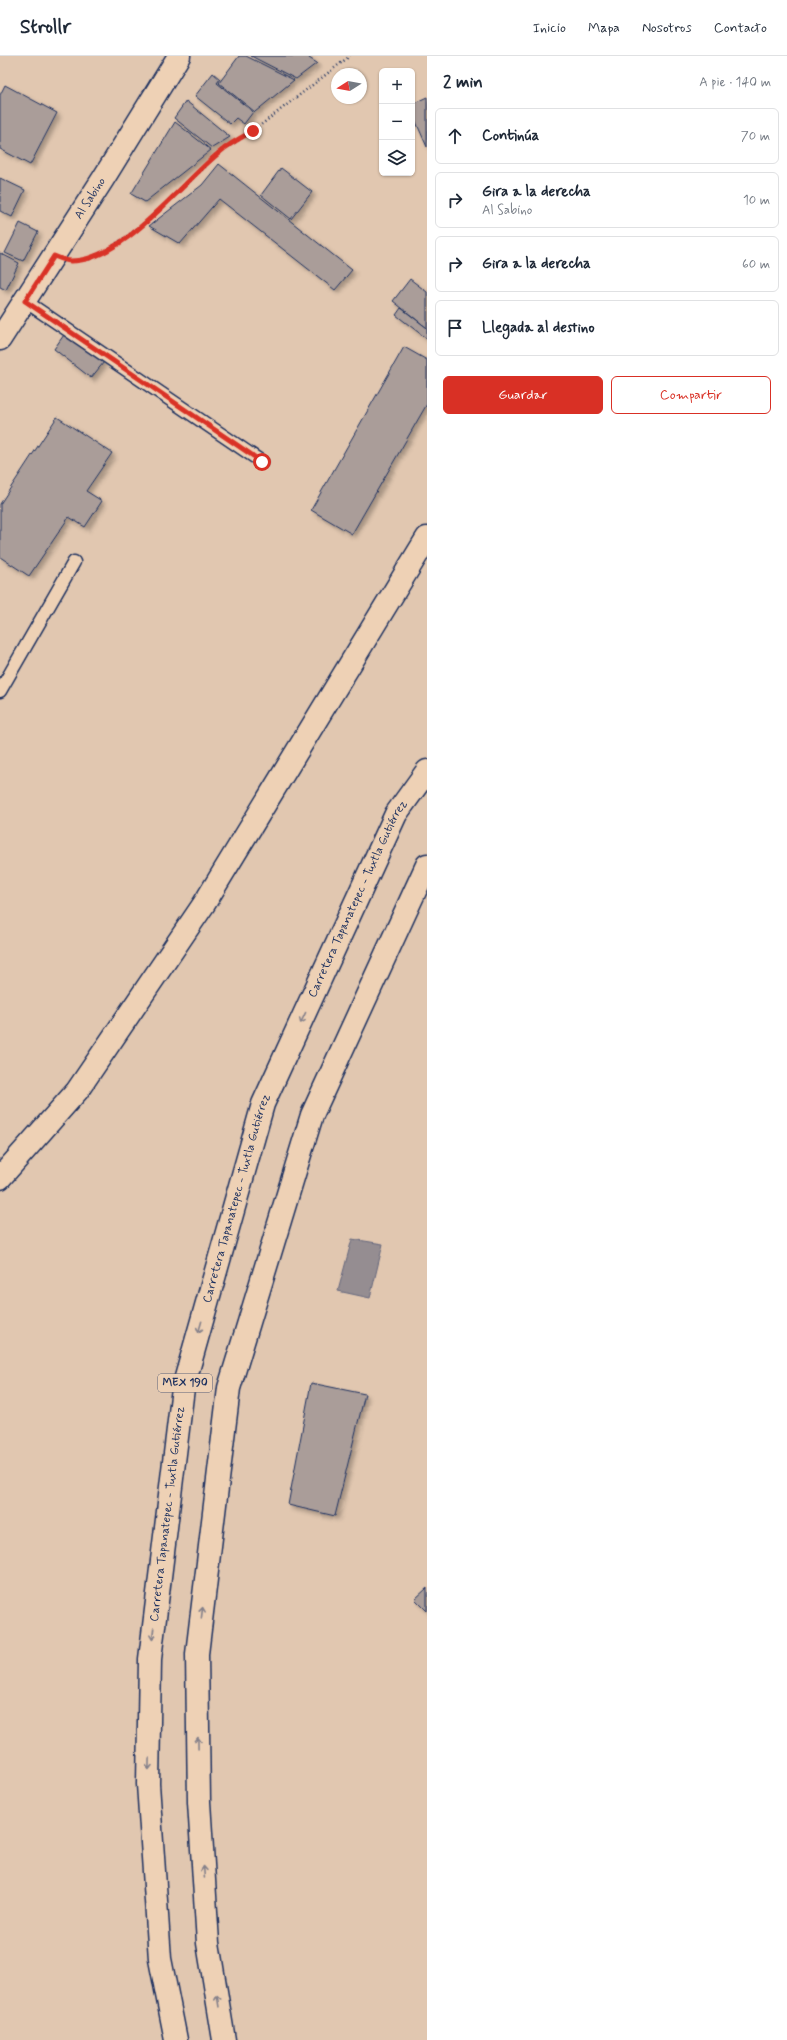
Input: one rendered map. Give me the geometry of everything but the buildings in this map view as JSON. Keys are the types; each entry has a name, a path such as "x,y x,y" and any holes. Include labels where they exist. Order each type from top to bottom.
{"main road":[{"name":"Al Sabino","path":"0,339 54,256 179,56"},
{"path":"0,1178 77,1091 204,904 427,538"},
{"name":"Carretera Tapanatepec - Tuxtla Gutiérrez","path":"176,2040 160,1959 148,1776 150,1659 183,1388 263,1104 396,814 427,771"},
{"name":"MEX 190","path":"224,2040 208,1943 199,1802 197,1654 229,1388 312,1115 427,864"}],"lane":[{"path":"25,301 262,462"},
{"path":"0,692 74,562"}],"path":[{"path":"54,256 70,262 89,259 106,251 146,223 220,151 253,131 350,56"}],"shaded area":[{"path":"352,1239 383,1244 370,1298 338,1291"}],"route":[{"path":"253,131 220,151 170,202 146,223 106,251 89,259 70,262 54,256 25,301 262,462"}]}
